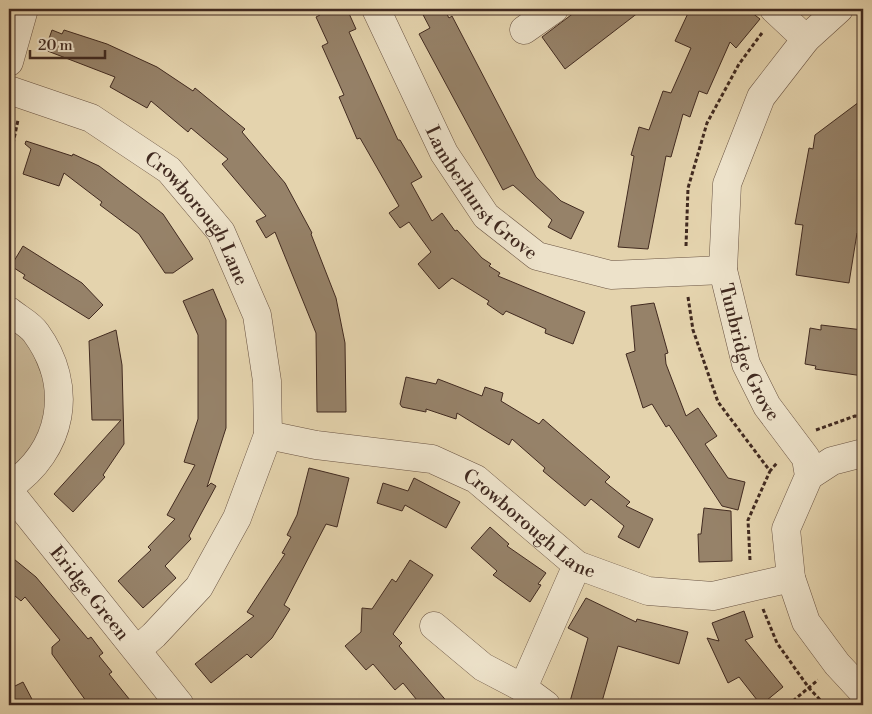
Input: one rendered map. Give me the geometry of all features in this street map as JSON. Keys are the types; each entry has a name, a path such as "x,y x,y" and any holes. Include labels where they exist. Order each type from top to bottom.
{"street":[{"path":"9,62 24,9"},
{"name":"Lamberhurst Grove","path":"376,9 444,153 486,216 537,256 611,275 723,270"},
{"path":"524,30 554,9"},
{"path":"774,9 806,39"},
{"name":"Tunbridge Grove","path":"809,476 806,458 767,406 746,364 723,270 727,184 761,97 806,39 839,9"},
{"name":"Crowborough Lane","path":"9,90 92,118 169,170 221,232 257,315 267,381 268,435 237,518 199,587 154,635 137,650"},
{"path":"9,311 35,331 55,366 60,407 49,446 24,477 9,487"},
{"name":"Crowborough Lane","path":"268,435 316,445 432,459 476,479 577,565 648,591 714,596 791,578"},
{"path":"863,453 832,461 809,476 786,529 791,578 806,622 837,664 863,692"},
{"name":"Eridge Green","path":"9,491 137,650 170,702"},
{"path":"523,688 577,565"},
{"path":"434,626 483,667 523,688 546,705"}],"path":[{"path":"788,705 837,664"}],"shaded area":[{"path":"9,322 27,338 49,393 46,422 33,450 9,472"}],"building":[{"path":"317,9 347,9 356,29 349,32 398,140 400,140 422,177 411,183 432,221 442,213 455,231 457,230 482,258 491,264 489,266 500,273 498,276 585,312 573,344 545,333 546,329 506,311 503,315 487,304 489,301 452,278 439,289 418,264 431,252 409,222 400,228 389,213 399,206 360,138 357,139 339,97 344,95 322,46 328,43 316,17 320,15"},
{"path":"420,9 444,9 449,18 452,16 536,177 561,201 584,212 571,239 548,227 552,220 513,185 503,190 419,34 430,28"},
{"path":"579,9 643,9 565,69 542,37"},
{"path":"690,9 747,9 760,19 736,48 730,42 707,94 699,91 690,117 683,114 671,157 666,156 648,249 618,247 634,156 631,155 639,127 649,130 663,91 671,93 691,48 675,41"},
{"path":"52,30 62,34 64,30 107,44 157,67 193,91 195,88 245,129 242,132 285,183 312,233 336,298 345,343 346,412 317,412 316,333 275,232 266,238 256,221 266,216 222,164 228,159 191,128 188,132 151,101 147,108 110,87 115,77 45,50"},
{"path":"863,99 863,234 857,233 849,283 796,275 803,225 795,224 809,148 813,149 815,135"},
{"path":"26,141 72,156 73,154 99,166 163,214 193,259 173,273 165,273 139,234 100,205 102,202 64,173 59,186 23,174 31,149 25,144"},
{"path":"23,246 82,283 103,305 89,319 23,278 25,275 11,266"},
{"path":"213,289 226,320 226,428 207,487 211,483 216,486 189,536 191,539 165,566 176,578 143,608 118,581 151,550 148,547 175,519 167,515 195,465 184,462 198,419 198,335 183,301"},
{"path":"654,303 668,353 665,354 666,364 686,416 698,408 717,436 705,444 728,478 745,482 738,510 722,506 669,425 666,427 652,404 643,408 626,354 635,351 631,306"},
{"path":"821,325 863,330 863,376 815,369 816,366 805,364 810,328 821,330"},
{"path":"116,330 122,365 124,444 103,475 105,477 73,512 54,494 121,420 92,420 89,341"},
{"path":"406,377 436,384 438,379 482,396 485,387 503,393 501,401 539,424 543,419 610,477 605,482 630,502 626,506 653,519 639,548 618,537 624,526 591,499 585,506 543,471 545,468 512,439 509,445 457,413 456,419 426,409 426,412 402,407 400,404"},
{"path":"309,468 349,478 337,527 326,524 284,605 290,609 272,638 251,658 247,654 211,683 195,664 254,616 247,612 285,554 282,553 291,537 287,535 297,515"},
{"path":"414,478 460,502 446,528 405,505 402,511 377,503 383,483 408,491"},
{"path":"704,508 731,511 732,561 699,562 698,534 701,534"},
{"path":"490,527 509,544 507,546 546,573 538,584 541,585 530,602 493,575 497,571 471,548"},
{"path":"9,555 36,577 88,639 91,637 103,653 99,656 112,672 109,674 134,705 89,705 52,654 52,647 60,640 25,597 21,601 9,591"},
{"path":"410,560 433,575 393,634 402,643 399,646 450,705 421,705 403,683 395,690 373,664 366,670 345,646 361,632 362,608 372,609 392,579 396,582"},
{"path":"586,598 636,622 637,619 688,632 679,664 618,646 601,705 569,705 588,638 568,628"},
{"path":"744,611 753,637 745,640 783,687 761,705 739,677 728,683 707,638 719,641 712,623"},
{"path":"23,682 35,705 9,705 9,689"}]}
